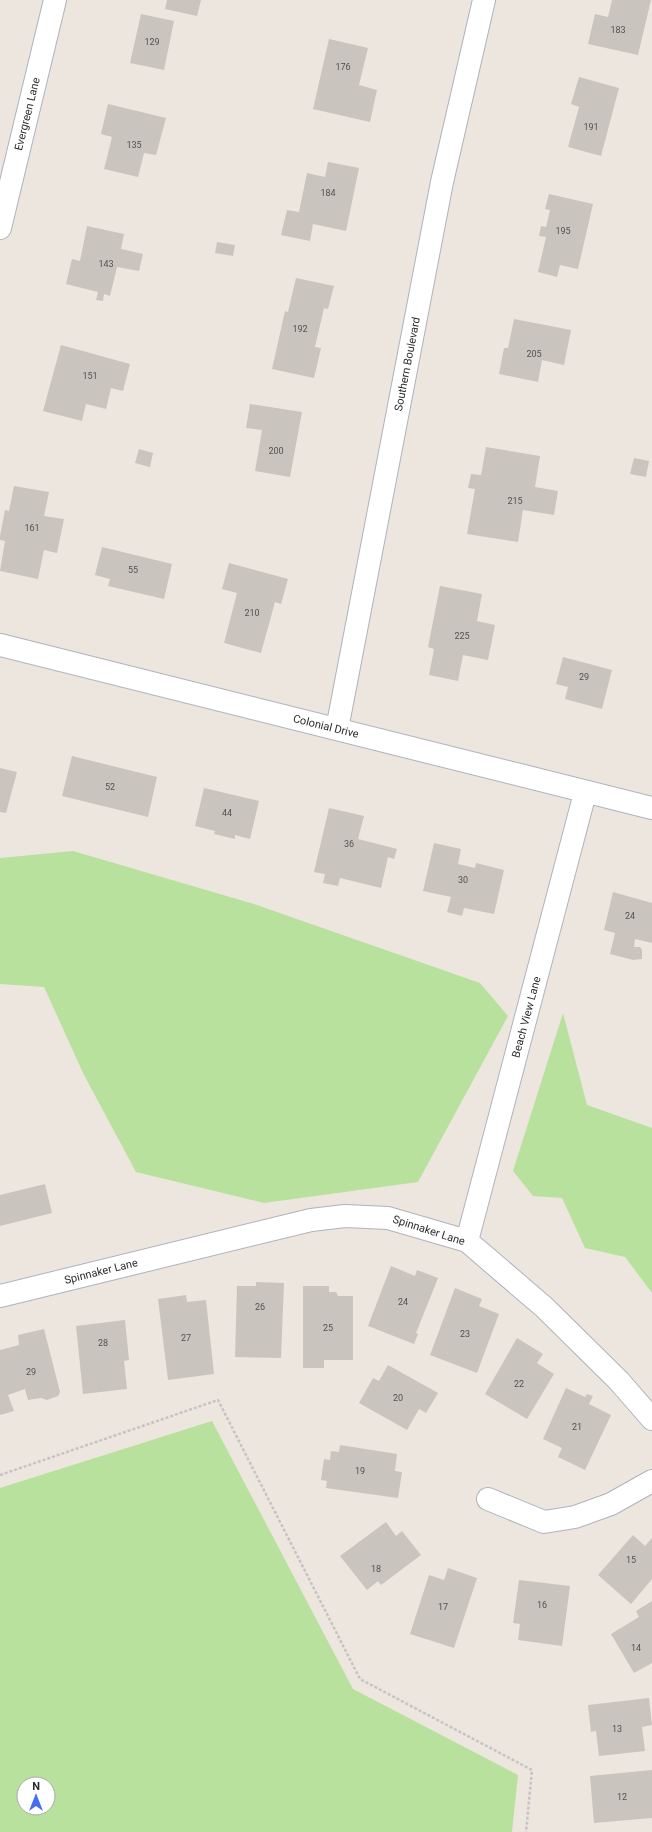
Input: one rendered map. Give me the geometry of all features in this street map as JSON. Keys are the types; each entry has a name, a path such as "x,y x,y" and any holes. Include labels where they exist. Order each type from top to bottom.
{"street":[{"name":"Evergreen Lane","path":"0,228 55,0"},
{"name":"Southern Boulevard","path":"337,729 442,182 484,0"},
{"name":"Colonial Drive","path":"0,644 585,793 652,808"},
{"name":"Beach View Lane","path":"468,1241 585,793"},
{"name":"Spinnaker Lane","path":"0,1296 311,1220 345,1216 388,1218 468,1241 544,1307 619,1381 652,1419"},
{"path":"488,1499 544,1522 575,1517 611,1504 652,1481"}],"path":[{"path":"0,1475 218,1400 360,1678 532,1770 526,1832"}],"green space":[{"path":"73,851 254,904 480,983 508,1016 418,1182 264,1203 136,1172 84,1075 44,987 0,984 0,858"},
{"path":"563,1013 587,1105 652,1128 652,1293 625,1257 585,1248 562,1198 533,1196 513,1171"},
{"path":"212,1421 353,1689 518,1775 512,1832 0,1832 0,1488"}],"building":[{"path":"167,0 201,0 197,16 165,9"},
{"path":"612,0 651,0 638,55 588,44 595,14 608,17"},
{"path":"141,14 174,21 164,70 130,63"},
{"path":"329,39 368,48 359,85 377,90 370,122 313,109"},
{"path":"579,77 619,88 601,156 568,147 579,107 571,104"},
{"path":"108,104 166,118 156,155 144,153 138,177 104,169 112,137 101,134"},
{"path":"328,162 359,168 346,231 313,224 310,241 281,235 287,210 299,212 307,173 325,177"},
{"path":"549,194 593,204 578,269 560,265 557,277 538,272 546,237 539,236 541,226 546,227 550,210 545,209"},
{"path":"87,226 124,234 121,249 143,254 139,271 117,267 110,296 104,294 103,301 96,300 98,292 66,284 72,259 80,261"},
{"path":"217,242 235,245 233,256 215,253"},
{"path":"296,278 334,286 328,309 324,308 315,347 321,348 314,378 272,369 285,311 288,312"},
{"path":"514,319 571,330 564,365 542,360 538,382 499,374 504,348 508,348"},
{"path":"61,345 130,364 123,391 111,388 106,409 86,404 82,421 43,411"},
{"path":"250,404 302,412 290,477 255,471 262,430 246,428"},
{"path":"486,447 540,456 535,487 558,491 554,515 523,510 518,542 467,534 475,489 468,488 471,474 481,475"},
{"path":"139,449 153,453 150,467 135,463"},
{"path":"634,458 649,461 646,477 630,474"},
{"path":"14,486 49,492 44,516 64,519 57,553 44,550 38,579 0,571 5,541 0,540 0,536 5,510 9,511"},
{"path":"102,547 172,564 164,599 108,586 110,579 95,575"},
{"path":"229,563 288,579 281,604 275,602 261,653 224,643 237,593 222,589"},
{"path":"440,586 482,594 477,621 495,625 488,660 463,655 458,681 429,675 434,649 428,647"},
{"path":"563,657 612,670 602,709 565,699 568,687 556,684"},
{"path":"72,756 157,777 148,817 62,796"},
{"path":"0,768 17,772 6,813 0,812"},
{"path":"204,788 259,801 250,839 235,835 235,839 214,834 215,831 195,826"},
{"path":"329,808 364,816 358,839 397,849 394,859 388,857 381,888 340,878 338,886 323,883 325,874 314,872"},
{"path":"434,843 461,849 458,864 475,868 476,863 504,870 494,914 464,908 462,916 447,912 451,897 423,891"},
{"path":"613,892 652,903 652,943 635,939 634,947 640,947 642,950 642,959 633,960 610,954 615,933 604,930"},
{"path":"45,1184 52,1213 0,1226 0,1195"},
{"path":"391,1266 415,1276 417,1270 438,1278 416,1333 418,1334 414,1344 368,1326"},
{"path":"256,1282 284,1283 281,1358 235,1357 237,1286 256,1286"},
{"path":"303,1286 329,1286 329,1292 336,1292 338,1296 353,1296 353,1360 324,1360 324,1368 303,1368"},
{"path":"455,1288 482,1299 479,1306 499,1314 477,1373 430,1355"},
{"path":"186,1295 187,1302 206,1300 214,1374 168,1380 158,1299"},
{"path":"125,1320 129,1360 124,1361 127,1389 83,1394 76,1326"},
{"path":"44,1329 60,1392 58,1396 47,1400 41,1398 28,1400 25,1389 8,1395 14,1411 0,1415 0,1350 19,1345 18,1335"},
{"path":"517,1338 543,1354 537,1363 554,1374 527,1419 485,1394"},
{"path":"388,1365 438,1393 426,1413 419,1409 407,1430 359,1403 373,1378 379,1381"},
{"path":"566,1388 585,1397 587,1394 593,1396 589,1404 611,1415 585,1470 558,1457 562,1448 543,1439"},
{"path":"340,1445 397,1454 395,1471 402,1472 398,1498 326,1488 327,1481 321,1480 324,1459 330,1460 331,1451 339,1452"},
{"path":"386,1522 396,1536 402,1531 421,1555 381,1585 378,1581 367,1590 340,1556"},
{"path":"633,1535 645,1546 652,1538 652,1579 631,1604 598,1575"},
{"path":"448,1568 477,1578 454,1648 410,1634 429,1575 444,1580"},
{"path":"519,1580 570,1586 562,1646 518,1640 520,1624 513,1623"},
{"path":"652,1601 652,1663 634,1673 611,1634 639,1617 636,1611"},
{"path":"649,1698 652,1725 642,1727 645,1751 599,1756 596,1731 591,1732 588,1705"},
{"path":"652,1770 652,1818 594,1823 590,1776"}]}
